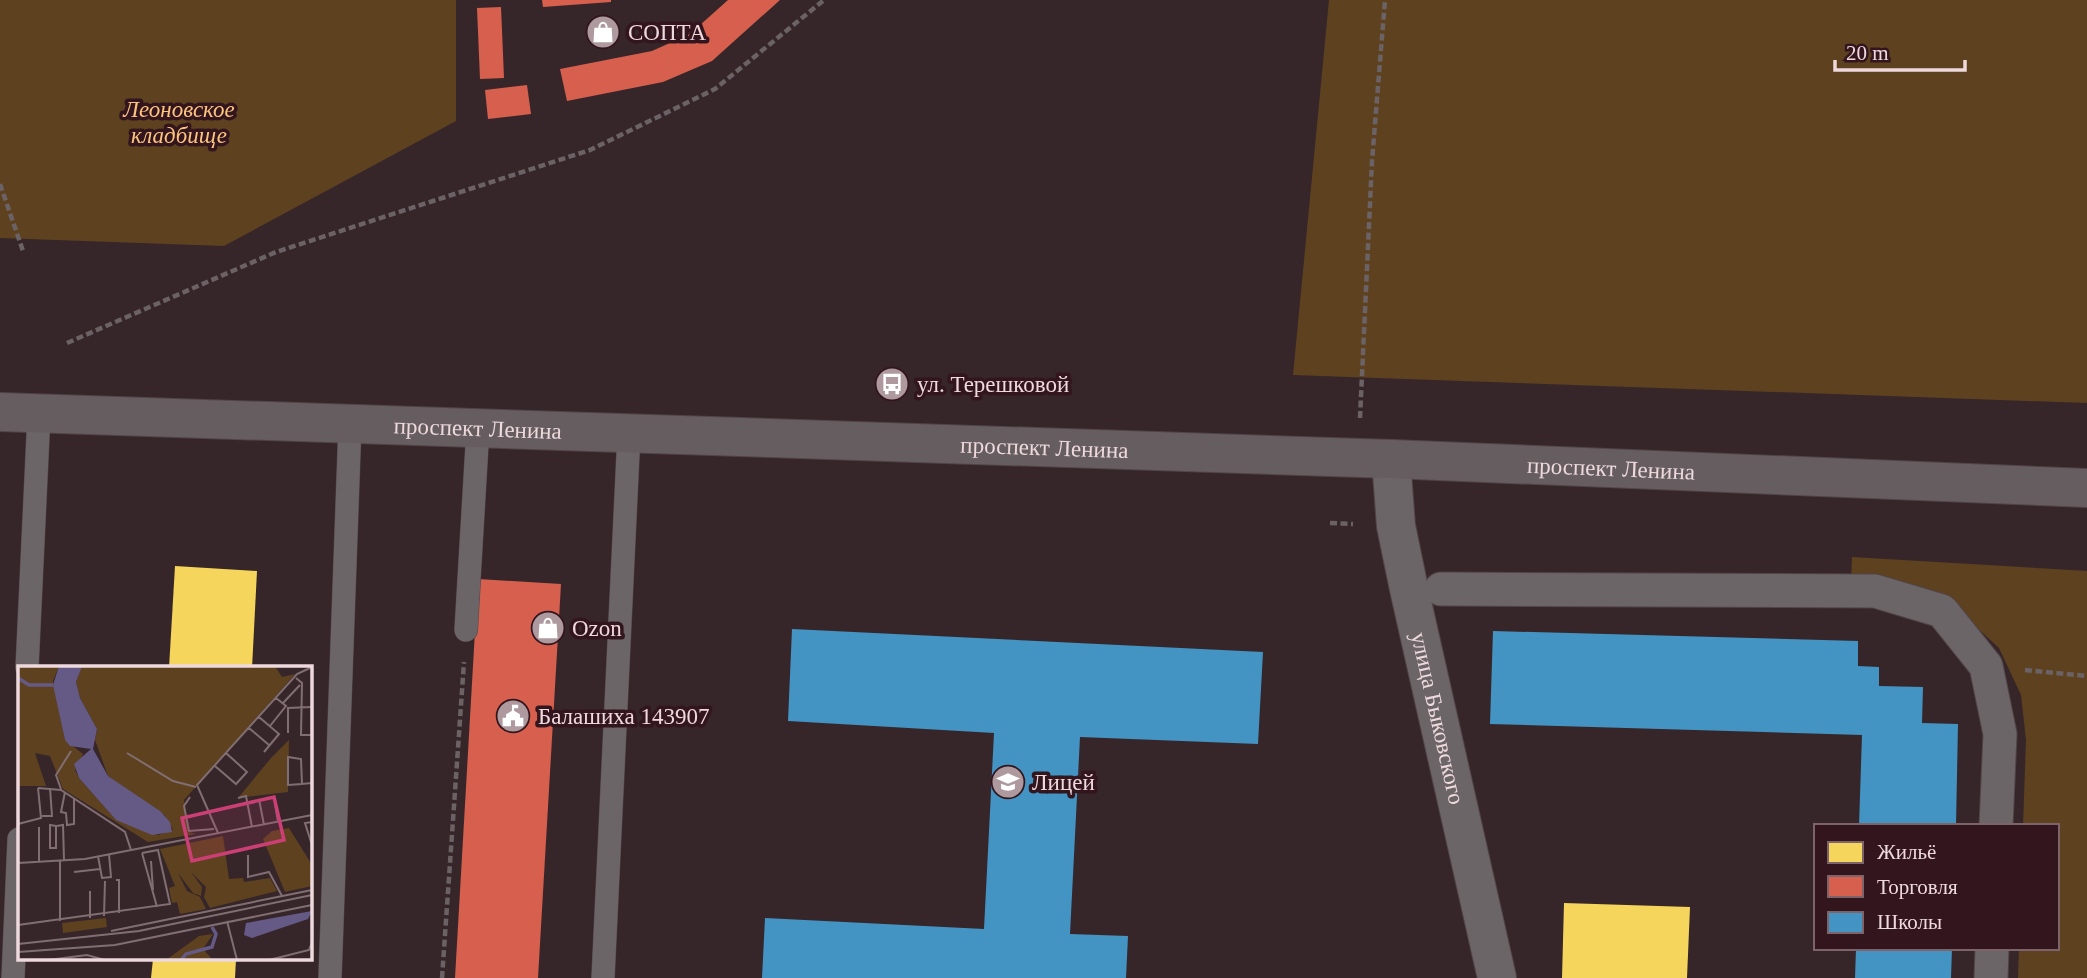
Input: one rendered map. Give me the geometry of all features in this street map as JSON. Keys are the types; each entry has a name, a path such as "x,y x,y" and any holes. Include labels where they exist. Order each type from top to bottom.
{"main road":[{"name":"проспект Ленина","path":"0,412 1391,459 2087,488"}],"street":[{"name":"улица Быковского","path":"1391,459 1396,526 1497,978"},
{"path":"1441,589 1875,591 1942,611 1986,666 2000,734 1996,824"},
{"path":"1991,978 1992,950"}],"lane":[{"path":"27,666 39,414"},
{"path":"330,978 350,424"},
{"path":"466,630 478,428"},
{"path":"603,978 628,433"},
{"path":"13,978 18,862"}],"path":[{"path":"67,343 276,252 590,150 715,89 824,0"},
{"path":"1362,389 1372,161 1385,0"},
{"path":"0,184 23,251"},
{"path":"1330,523 1362,524"},
{"path":"442,978 466,630"},
{"path":"1986,666 2087,676"}],"green space":[{"name":"Леоновское кладбище","path":"0,0 456,0 456,121 224,246 0,238"},
{"path":"1329,0 2087,0 2087,403 1293,375"},
{"path":"1852,557 2087,571 2087,978 2018,978 2019,950 2059,950 2059,824 2023,824 2026,740 2021,695 1999,648 1947,600 1851,581"}],"building: Жильё":[{"path":"175,566 257,571 252,666 169,666"},
{"path":"1564,903 1690,907 1687,978 1562,978"},
{"path":"153,960 236,960 235,978 151,978"}],"building: Торговля":[{"path":"542,0 611,0 611,2 543,7"},
{"path":"728,0 780,0 712,61 663,82 567,101 560,69 652,51 690,34"},
{"path":"501,7 504,78 480,79 477,8"},
{"path":"527,85 531,114 488,119 485,90"},
{"path":"478,579 561,584 538,978 455,978"}],"building: Школы":[{"path":"792,629 1263,652 1258,744 1080,737 1070,934 1128,936 1126,978 762,978 765,918 984,929 994,733 788,721"},
{"path":"1493,631 1858,641 1858,666 1879,667 1879,686 1923,687 1922,723 1958,724 1956,824 1859,824 1862,735 1490,724"},
{"path":"1856,950 1952,950 1951,978 1855,978"}],"place":[{"name":"СОПТА","path":"603,32"},
{"name":"ул. Терешковой","path":"892,384"},
{"name":"Ozon","path":"548,628"},
{"name":"Балашиха 143907","path":"513,716"},
{"name":"Лицей","path":"1008,782"}]}
